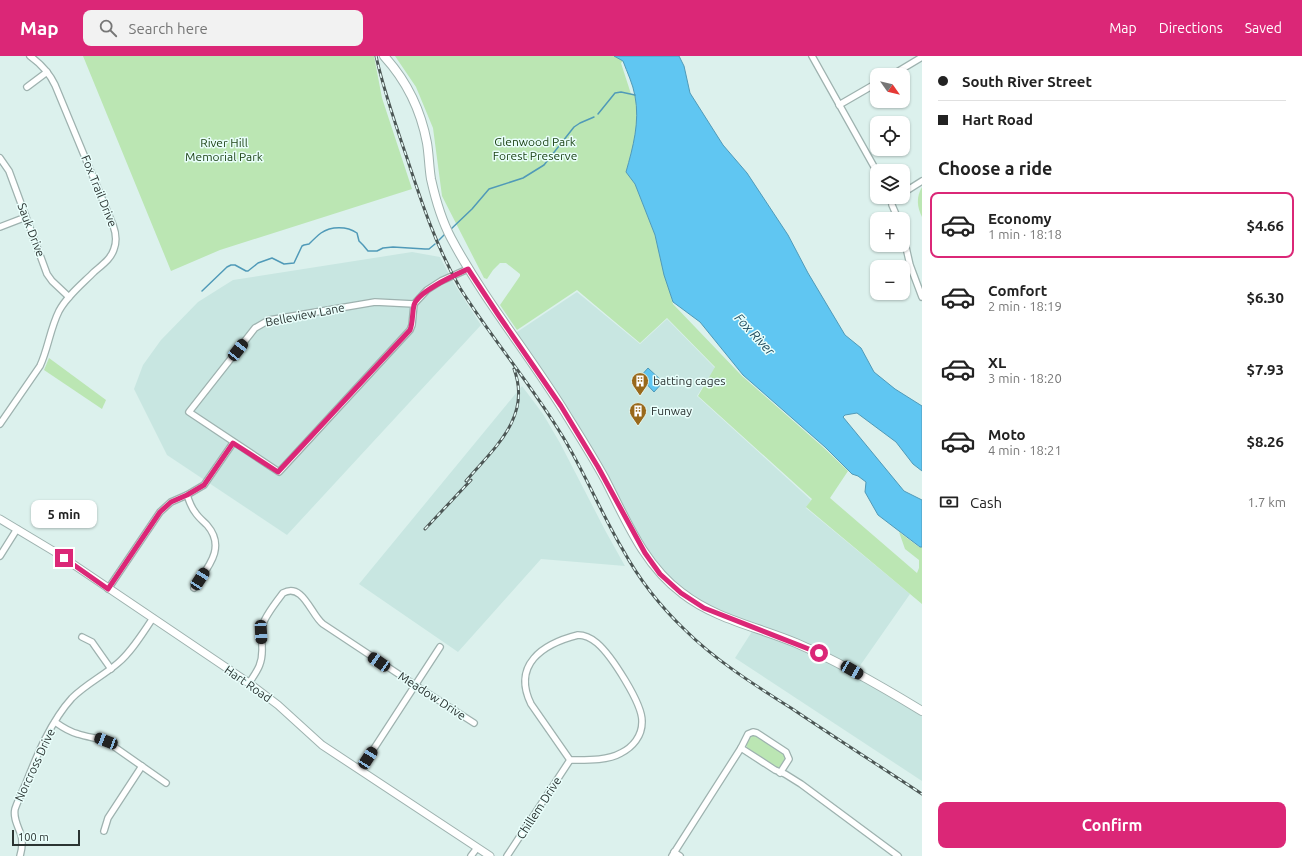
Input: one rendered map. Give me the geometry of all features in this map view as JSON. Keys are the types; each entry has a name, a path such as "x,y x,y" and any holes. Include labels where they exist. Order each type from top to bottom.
{"main road":[{"path":"384,56 392,64 405,83 419,112 427,143 431,178 436,199 449,235 468,269 555,396 583,442 645,553 654,566 665,579 681,593 704,608 819,653 852,670 922,711"}],"street":[{"name":"Fox Trail Drive","path":"0,424 40,366 53,324 60,310 69,297 111,255 114,249 116,236 113,225 58,92 47,72 30,56"},
{"path":"812,56 873,164"},
{"path":"904,68 922,57"},
{"path":"27,87 47,72"},
{"path":"840,105 870,88"},
{"name":"Sauk Drive","path":"0,158 9,171 47,274 52,281 69,297"},
{"path":"910,189 922,181"},
{"path":"0,227 26,217"},
{"path":"907,252 910,265 922,296"},
{"path":"108,589 160,512 171,502 204,485 233,443 278,472 410,330 412,325 414,304 427,290 468,269"},
{"name":"Belleview Lane","path":"233,443 189,412 255,328 269,320 375,302 414,304"},
{"path":"187,495 194,511 213,532 216,542 213,560 194,588"},
{"name":"Hart Road","path":"0,519 55,552 249,683 278,705 322,745 490,856"},
{"path":"0,556 17,529"},
{"name":"Meadow Drive","path":"249,683 262,662 262,624 283,593 287,590 292,590 305,600 322,624 474,723"},
{"name":"Norcross Drive","path":"20,856 22,843 14,816 16,808 34,764 55,722 80,690 111,669 128,654 153,618"},
{"path":"583,635 598,643 610,658 636,701 642,720 640,734 636,741 620,754 610,757 570,760 531,704 525,685 526,675 529,665 541,651 565,639 583,635"},
{"path":"82,637 92,642 111,669"},
{"path":"360,770 440,648"},
{"path":"55,722 77,734 96,737 106,741 166,782"},
{"path":"675,855 741,748 748,734 753,732 757,733 788,754 789,759 780,773"},
{"path":"741,748 780,773 801,784 898,856"},
{"name":"Chillem Drive","path":"507,856 570,760"},
{"path":"104,831 108,818 142,766"},
{"path":"471,856 477,848"}],"shaded area":[{"path":"412,252 440,257 453,282 481,325 287,535 167,455 134,389 143,365 161,340 198,302 233,280"},
{"path":"577,292 640,344 667,319 715,368 697,396 811,500 806,508 910,594 857,670 712,609 673,583 651,559 514,334"},
{"path":"522,386 543,414 560,443 625,566 541,559 458,652 359,584"},
{"path":"753,630 792,645 843,670 922,715 922,781 735,658"}],"green space":[{"name":"River Hill Memorial Park","path":"83,56 374,56 382,98 412,189 220,250 171,271"},
{"name":"Glenwood Park Forest Preserve","path":"395,56 614,56 623,61 621,63 631,94 635,95 638,117 633,146 626,172 635,184 655,235 673,304 742,376 848,471 830,498 917,573 919,568 919,560 905,549 899,532 919,547 922,547 922,604 806,507 812,499 698,396 715,367 667,318 640,343 577,290 517,330 500,305 520,274 506,263 500,263 487,279 484,278 442,196 433,128 416,87"},
{"path":"922,187 922,217 918,202"},
{"path":"49,358 106,400 102,409 44,370"},
{"path":"754,735 784,754 784,764 780,767 775,767 747,748 746,744 750,737"}],"water":[{"name":"Fox River","path":"614,56 679,56 684,66 690,93 723,145 747,173 788,235 808,273 845,335 861,348 874,372 895,389 922,406 922,471 913,464 896,442 857,413 845,415 843,417 904,491 922,500 922,547 878,515 865,492 866,482 858,476 852,474 825,447 743,375 700,322 673,302 664,275 655,235 635,184 626,172 635,134 637,115 633,87 623,61"},
{"path":"648,368 663,382 654,392 640,377"}],"waterway":[{"path":"598,114 615,93 621,92 635,95"},
{"path":"450,230 472,209 489,189 523,178 544,165 574,127 594,117"},
{"path":"202,291 231,265 235,265 248,271 258,263 272,258 284,264 294,263 302,246 309,244 320,234 329,229 344,228 357,233 359,241 368,251 377,251 383,248 393,247 429,249 435,244"},
{"path":"439,240 445,234"}],"railway":[{"path":"376,56 390,109 419,193 437,242 452,273 472,307 538,399 563,437 615,536 643,582 658,602 675,620 721,661 922,794"},
{"path":"466,481 498,444 514,417 518,402 518,386 514,369"},
{"path":"425,529 471,480"}],"place":[{"name":"batting cages","path":"640,396"},
{"name":"Funway","path":"638,426"}],"route":[{"path":"64,558 108,589 165,506 177,498 187,495 204,485 233,443 278,472 410,330 412,325 414,304 427,290 468,269 555,396 598,467 645,553 660,574 681,593 704,608 819,653"}]}
